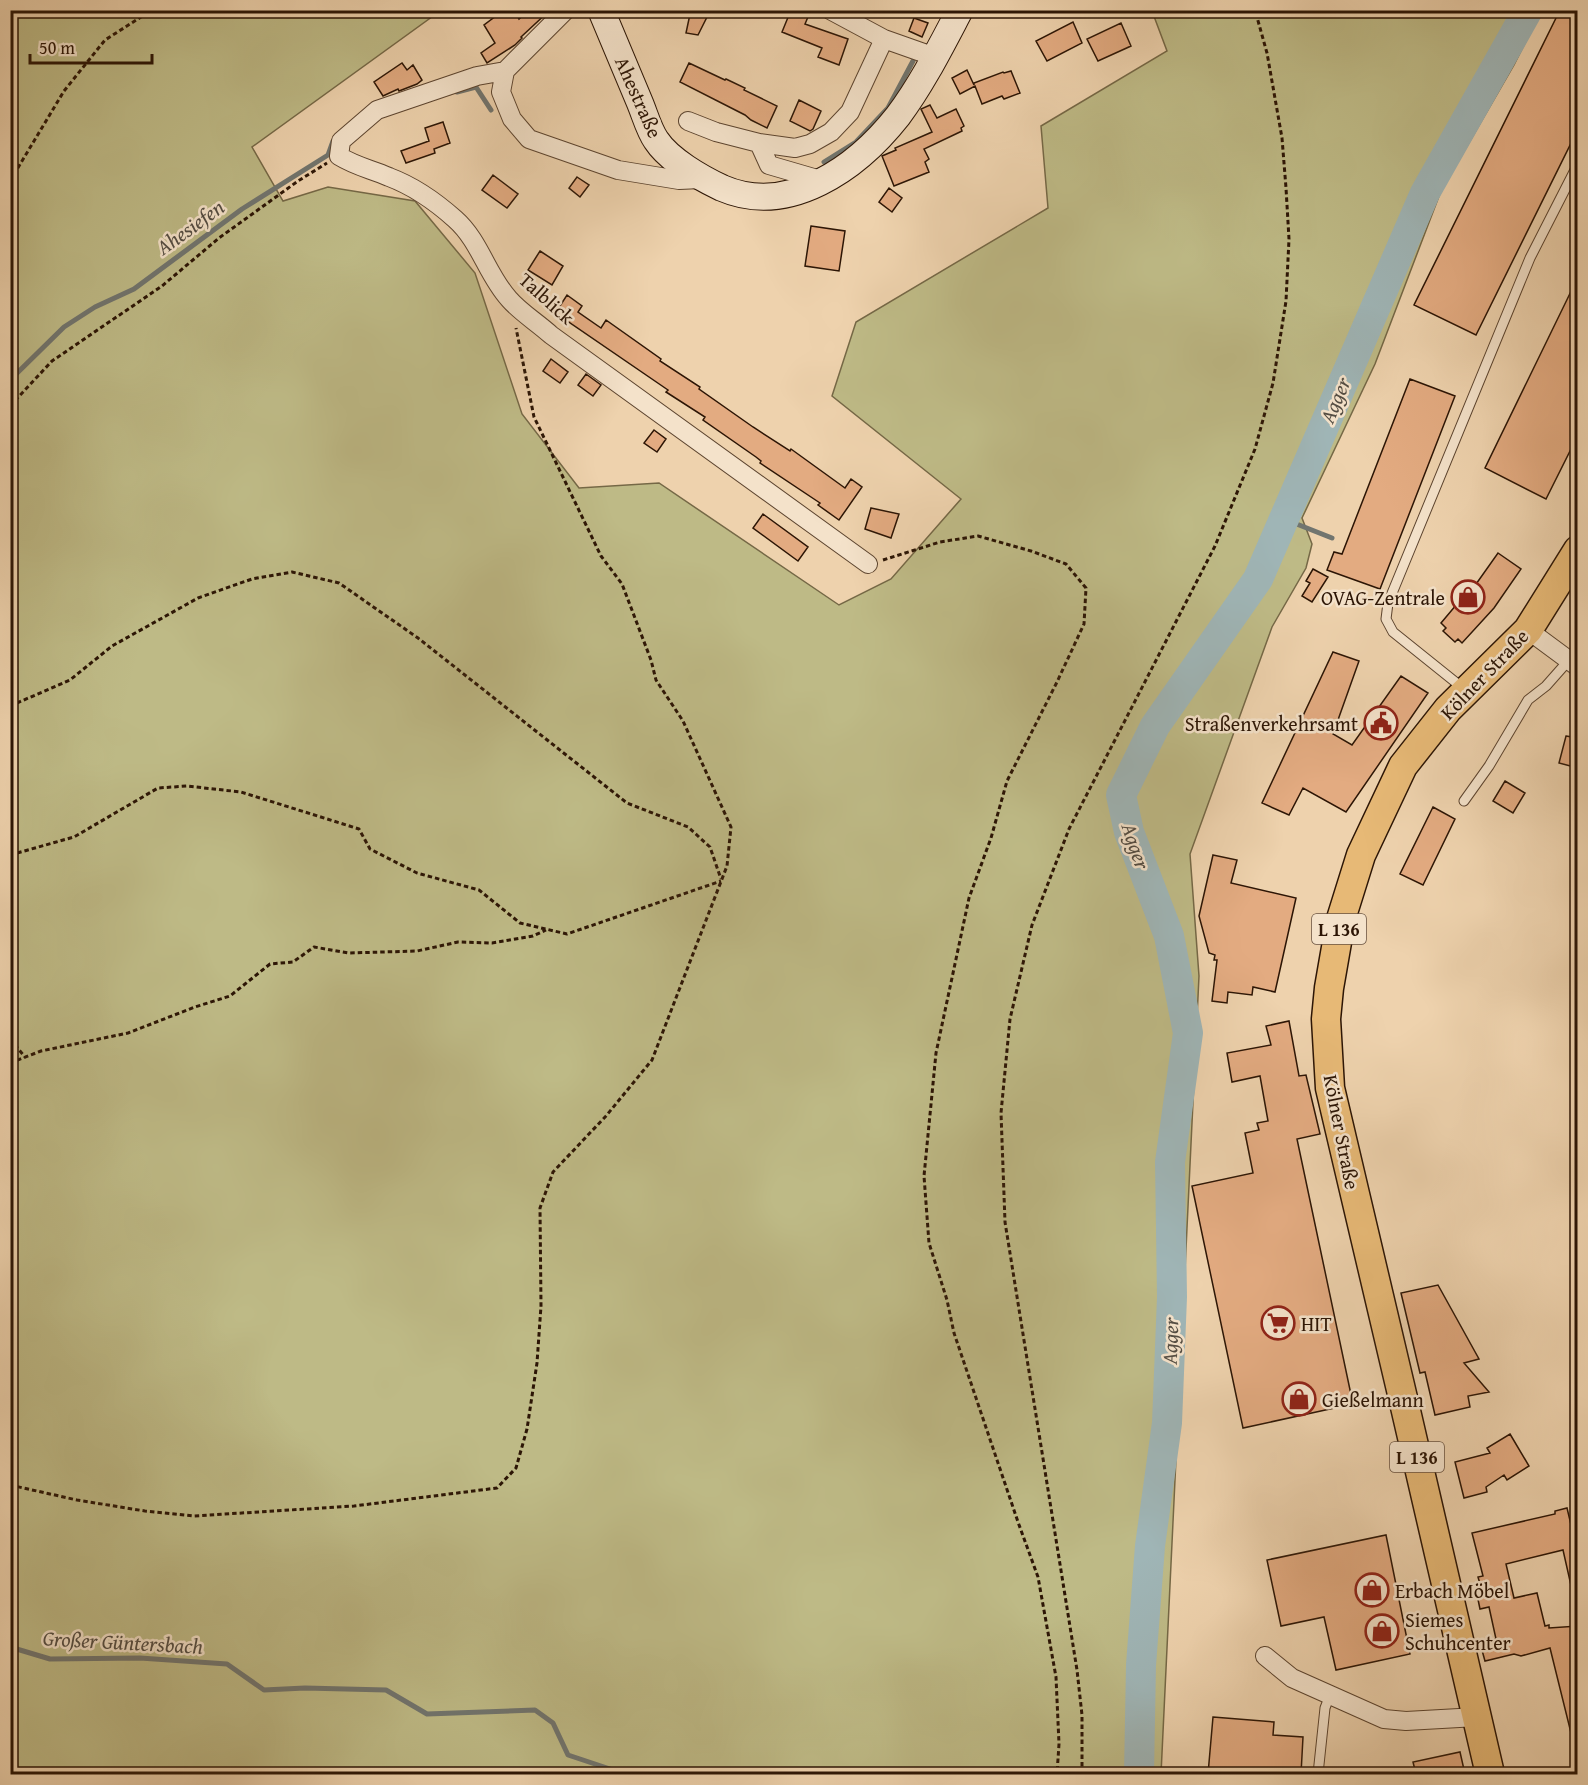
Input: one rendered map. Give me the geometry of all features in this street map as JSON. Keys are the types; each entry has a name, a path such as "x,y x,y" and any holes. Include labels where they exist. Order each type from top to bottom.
{"main road":[{"name":"Ahestraße","path":"601,10 656,141 701,179 728,190 755,196 782,195 809,188 824,181 834,176 879,138 898,115 935,57 960,10"},
{"name":"Kölner Straße","path":"1490,1774 1329,1088 1326,1019 1341,919 1361,855 1403,766 1448,709 1528,630 1578,550"}],"street":[{"path":"566,10 506,71 501,92 512,119 529,139 618,170 679,180 701,179"},
{"path":"830,10 884,39 935,57"},
{"path":"688,121 716,132 759,143 795,148 810,144 831,132 850,112 884,39"},
{"path":"339,156 341,141 377,110 477,76 506,71"},
{"path":"759,143 770,165 824,181"},
{"name":"Talblick","path":"339,156 354,166 390,177 421,193 455,219 472,238 493,277 509,300 551,334 868,564"},
{"path":"1528,630 1573,663"},
{"path":"1265,1656 1292,1678 1384,1719 1406,1721 1477,1717"}],"lane":[{"path":"1466,691 1393,632 1386,619 1388,603 1530,258 1578,164"},
{"path":"1464,801 1489,766 1528,700 1573,663"},
{"path":"1318,1774 1325,1708 1330,1695"}],"path":[{"path":"10,181 64,91 98,48 105,40 152,10"},
{"path":"1082,1774 1082,1715 1077,1670 1005,1222 1001,1113 1010,1019 1032,925 1069,829 1215,546 1255,449 1273,383 1286,301 1288,239 1286,188 1282,138 1267,53 1255,10"},
{"path":"10,406 52,361 162,286 219,238 261,207 339,156"},
{"path":"10,1485 77,1500 194,1516 354,1506 497,1488 516,1468 527,1429 537,1363 541,1306 540,1208 553,1172 606,1116 652,1060 727,867 731,826 683,721 656,680 651,660 622,584 601,556 534,417 525,363 509,300"},
{"path":"868,564 940,542 978,536 1066,564 1086,588 1084,624 1007,781 991,838 969,897 936,1053 924,1176 929,1243 947,1300 954,1333 1038,1577 1056,1677 1059,1744 1057,1774"},
{"path":"10,706 70,680 112,646 198,598 252,579 292,572 339,583 418,639 627,803 688,827 710,847 721,881"},
{"path":"10,855 74,837 158,788 187,786 242,792 359,829 370,849 417,873 479,890 520,923 567,934 721,881"},
{"path":"10,1062 41,1051 128,1033 230,996 270,964 292,962 314,947 349,953 417,951 458,942 492,944 533,936 547,930"},
{"path":"10,1039 25,1057"}],"shaded area":[{"path":"11,10 440,11 252,147 283,201 328,187 415,201 475,273 522,414 579,488 659,483 839,605 891,579 961,499 832,396 856,322 1048,208 1041,126 1167,51 1152,11 1541,11 1514,65 1441,191 1375,364 1302,518 1312,544 1306,568 1272,627 1190,854 1199,976 1161,1774 11,1774"}],"building":[{"path":"504,10 514,10 519,19 529,10 550,10 515,45 487,63 481,53 495,43 484,25"},
{"path":"791,10 808,17 805,24 848,39 839,65 818,57 822,48 782,32"},
{"path":"1560,10 1578,10 1578,129 1476,335 1414,305"},
{"path":"690,14 707,17 698,35 686,33"},
{"path":"914,18 928,23 922,37 909,31"},
{"path":"1073,22 1082,43 1047,61 1036,41"},
{"path":"1121,23 1131,46 1098,61 1087,39"},
{"path":"402,63 407,70 413,65 422,80 417,84 383,96 374,82"},
{"path":"689,63 745,88 744,90 777,106 767,128 680,82"},
{"path":"967,70 974,85 974,83 1003,72 1011,71 1020,93 1004,99 1002,96 982,104 975,86 960,94 952,78"},
{"path":"799,100 821,111 810,131 790,121"},
{"path":"930,105 937,118 956,109 964,126 961,128 962,131 924,149 929,159 925,162 929,172 894,186 882,156 932,132 921,109"},
{"path":"443,122 450,143 434,149 435,153 406,163 401,151 429,141 425,128"},
{"path":"493,175 518,194 507,208 482,190"},
{"path":"577,177 589,185 580,197 569,188"},
{"path":"889,188 902,198 892,212 879,202"},
{"path":"811,226 845,231 839,271 805,266"},
{"path":"540,251 563,266 552,285 528,270"},
{"path":"1578,277 1578,435 1546,499 1485,468"},
{"path":"567,295 582,306 578,312 601,328 606,320 753,427 790,451 791,449 845,488 851,479 862,487 839,520 818,505 820,503 760,463 761,461 756,457 703,420 705,417 563,318 566,314 558,309"},
{"path":"551,359 568,372 560,383 543,371"},
{"path":"586,374 601,385 593,396 578,385"},
{"path":"1410,379 1455,396 1380,589 1327,570 1334,552 1342,554"},
{"path":"654,430 666,439 657,452 644,443"},
{"path":"871,508 899,514 891,538 865,529"},
{"path":"763,514 808,547 798,561 753,528"},
{"name":"OVAG-Zentrale","path":"1498,553 1521,569 1494,608 1462,643 1458,639 1455,642 1443,631 1446,628 1441,623 1467,592 1469,594"},
{"path":"1313,569 1328,577 1312,602 1302,596 1310,583 1306,581"},
{"path":"1333,652 1359,661 1333,734 1352,745 1401,676 1428,693 1346,812 1303,788 1289,815 1262,803"},
{"path":"1566,736 1578,738 1578,768 1559,763"},
{"path":"1505,781 1525,793 1513,813 1493,801"},
{"path":"1433,807 1455,819 1423,885 1400,874"},
{"path":"1213,855 1237,860 1231,883 1296,898 1275,992 1253,987 1252,995 1228,992 1227,1003 1212,1001 1217,960 1214,960 1215,955 1209,953 1199,916"},
{"name":"HIT","path":"1289,1021 1299,1076 1306,1075 1320,1134 1297,1139 1353,1404 1243,1428 1192,1186 1253,1173 1245,1133 1259,1130 1257,1123 1268,1121 1260,1076 1232,1082 1227,1053 1271,1045 1266,1026"},
{"path":"1438,1285 1479,1359 1464,1363 1489,1392 1468,1396 1470,1407 1435,1415 1425,1372 1420,1373 1401,1293"},
{"path":"1510,1434 1529,1466 1507,1480 1504,1475 1486,1487 1487,1492 1464,1498 1455,1462 1490,1453 1487,1448"},
{"path":"1567,1508 1578,1554 1578,1589 1572,1590 1563,1550 1506,1564 1514,1598 1537,1593 1545,1626 1549,1625 1549,1628 1578,1626 1578,1737 1572,1737 1550,1648 1521,1656 1514,1654 1485,1661 1480,1643 1496,1639 1489,1607 1480,1609 1475,1585 1480,1584 1478,1577 1483,1576 1472,1533 1555,1514 1555,1511"},
{"path":"1386,1535 1410,1654 1336,1670 1324,1617 1281,1626 1267,1560"},
{"path":"1213,1717 1274,1722 1273,1735 1303,1737 1301,1774 1208,1774"},
{"path":"1460,1752 1465,1774 1443,1774 1442,1768 1416,1774 1413,1762"}],"waterway":[{"name":"Agger","path":"1139,1774 1141,1665 1150,1546 1167,1423 1172,1297 1170,1162 1188,1033 1169,936 1129,832 1121,795 1155,726 1258,579 1425,193 1528,10"},
{"name":"Ahesiefen","path":"824,162 856,142 888,108 913,61"},
{"name":"Ahesiefen","path":"457,92 476,87 491,110"},
{"name":"Ahesiefen","path":"10,380 64,327 95,307 134,289 242,209 328,155 333,141"},
{"path":"1284,519 1332,538"},
{"name":"Großer Güntersbach","path":"10,1647 50,1659 140,1658 227,1664 264,1690 305,1688 386,1690 427,1714 535,1710 553,1723 568,1755 625,1774"}],"place":[{"name":"OVAG-Zentrale","path":"1468,597"},
{"name":"Straßenverkehrsamt","path":"1381,723"},
{"name":"HIT","path":"1278,1323"},
{"name":"Gießelmann","path":"1299,1399"},
{"name":"Erbach Möbel","path":"1372,1590"},
{"name":"Siemes Schuhcenter","path":"1382,1631"}]}
